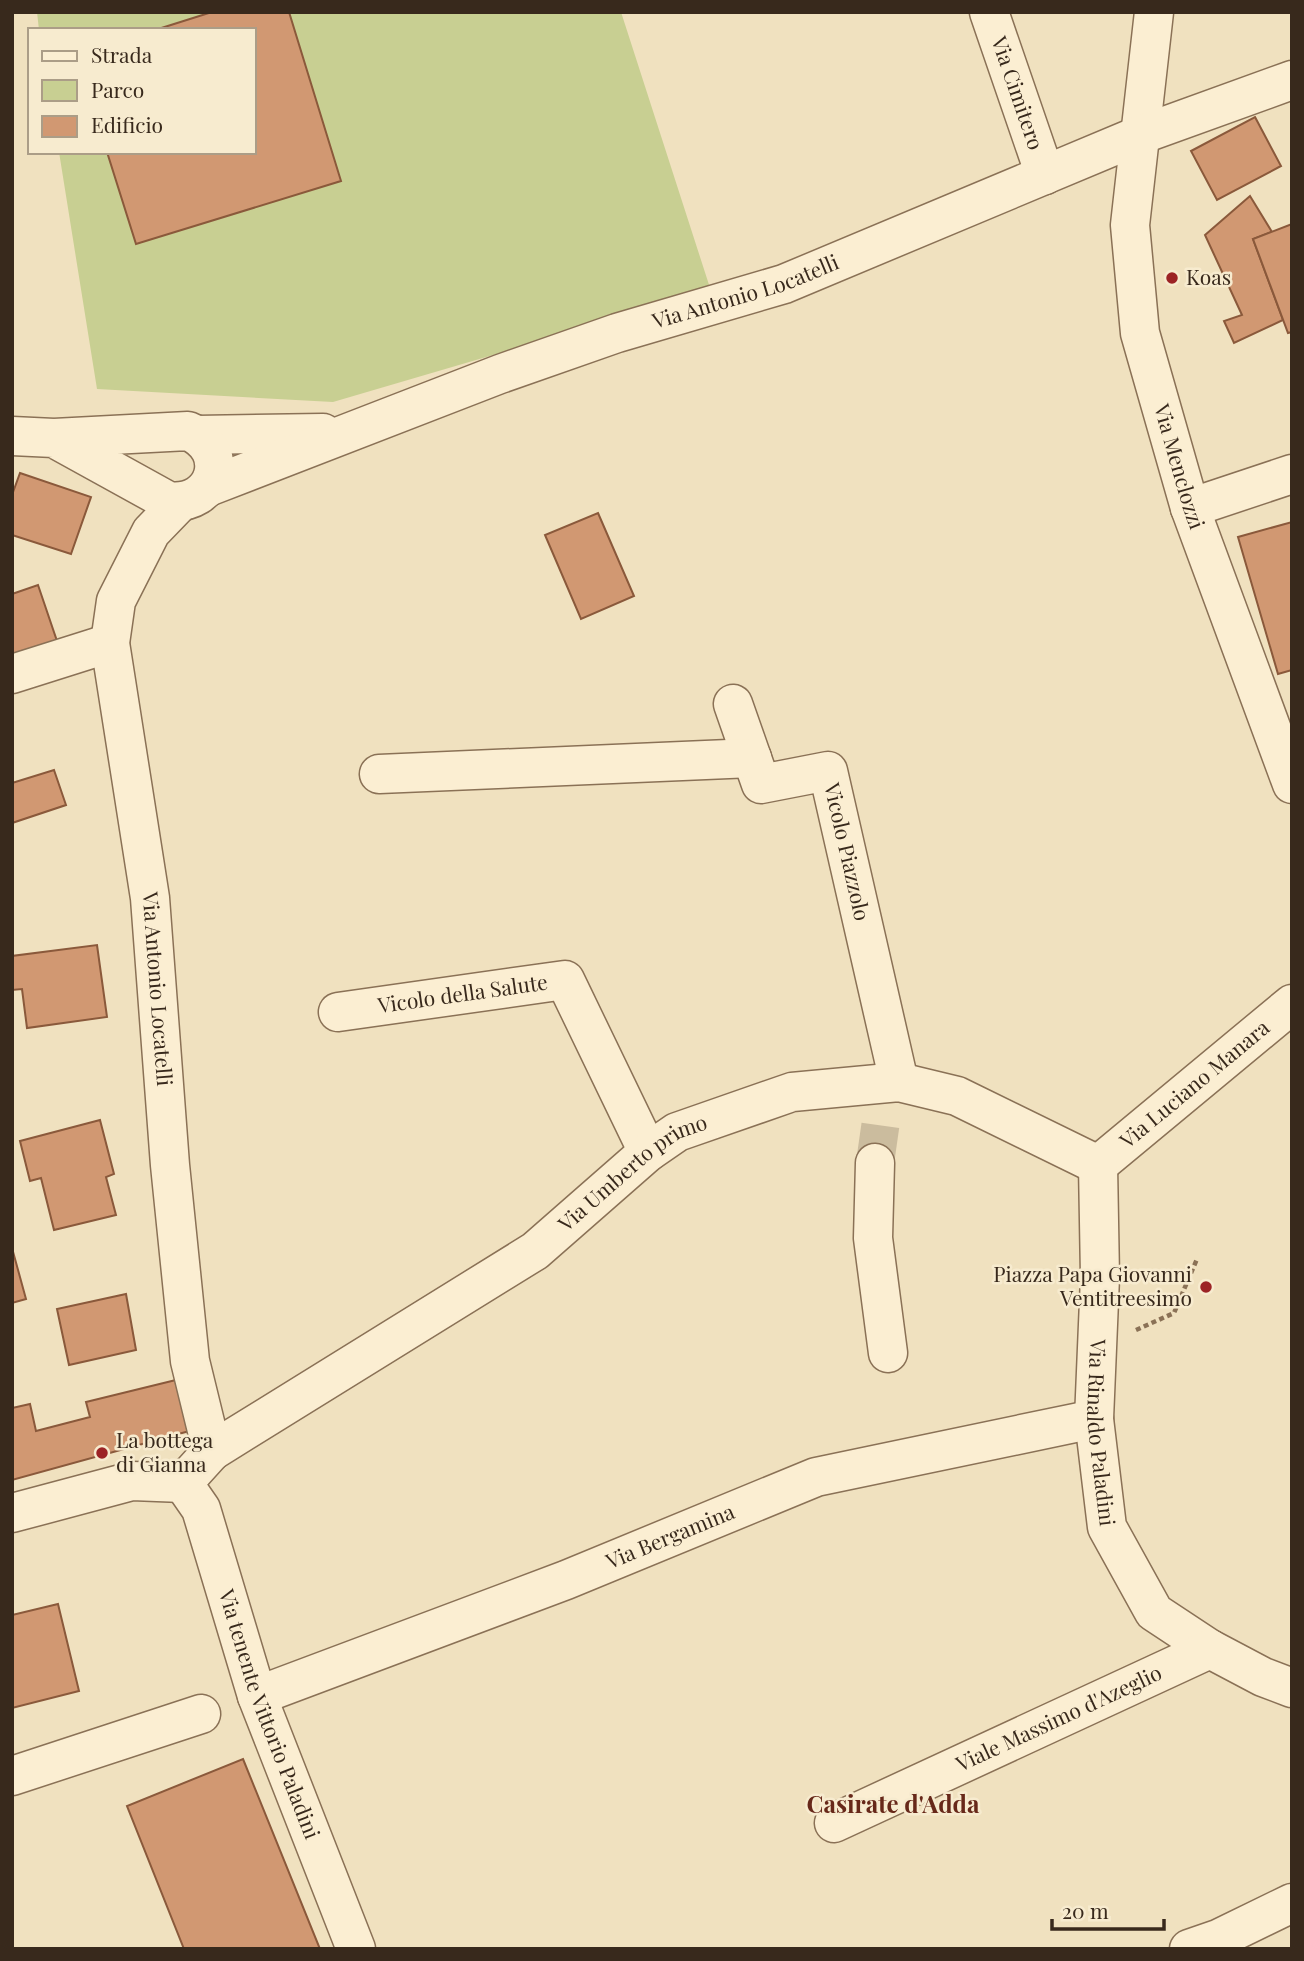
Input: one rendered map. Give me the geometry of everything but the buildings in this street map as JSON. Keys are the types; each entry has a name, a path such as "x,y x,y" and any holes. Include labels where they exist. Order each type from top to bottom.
{"street":[{"name":"Via Cimitero","path":"989,12 1045,175"},
{"name":"Via Menclozzi","path":"1154,12 1130,225 1140,333 1190,508 1292,784"},
{"name":"Via Antonio Locatelli","path":"212,1451 190,1361 170,1165 150,898 110,643 116,601 151,531 178,493 617,333 784,284 1140,135 1292,80"},
{"name":"Via Antonio Locatelli","path":"12,436 54,438 177,430 197,435 346,433"},
{"path":"54,438 178,493 213,476 212,452 206,442 197,435"},
{"path":"1190,508 1292,474"},
{"path":"12,674 110,643"},
{"name":"Vicolo Piazzolo","path":"733,704 761,784 828,771 890,1091"},
{"path":"380,774 752,758"},
{"name":"Vicolo della Salute","path":"338,1012 565,980 648,1152"},
{"name":"Via Luciano Manara","path":"1098,1165 1292,1003"},
{"name":"Via Umberto primo","path":"212,1451 535,1251 648,1152 677,1132 792,1092 890,1091 957,1096 1098,1165"},
{"path":"875,1163 873,1238 888,1353"},
{"name":"Via Rinaldo Paladini","path":"1098,1165 1100,1277 1094,1419 1107,1527 1154,1612 1210,1649 1263,1677 1292,1688"},
{"name":"Via Bergamina","path":"257,1696 566,1580 816,1477 1094,1419"},
{"path":"12,1513 132,1481 183,1483 212,1451"},
{"name":"Via tenente Vittorio Paladini","path":"183,1483 201,1509 257,1696 356,1949"},
{"name":"Viale Massimo d'Azeglio","path":"834,1823 1210,1649"},
{"path":"12,1776 201,1714"},
{"path":"1189,1949 1218,1939 1292,1903"}],"path":[{"path":"1097,1347 1174,1313 1197,1259"}],"green space":[{"path":"37,12 621,12 711,291 333,402 97,389 59,154 256,154 256,28 39,28"}],"tunnel":[{"path":"875,1163 883,1107"}],"place":[{"name":"Koas","path":"1172,278"},
{"name":"Piazza Papa Giovanni Ventitreesimo","path":"1206,1287"},
{"name":"La bottega di Gianna","path":"102,1453"}],"district":[{"name":"Casirate d'Adda","path":"893,1805"}]}
